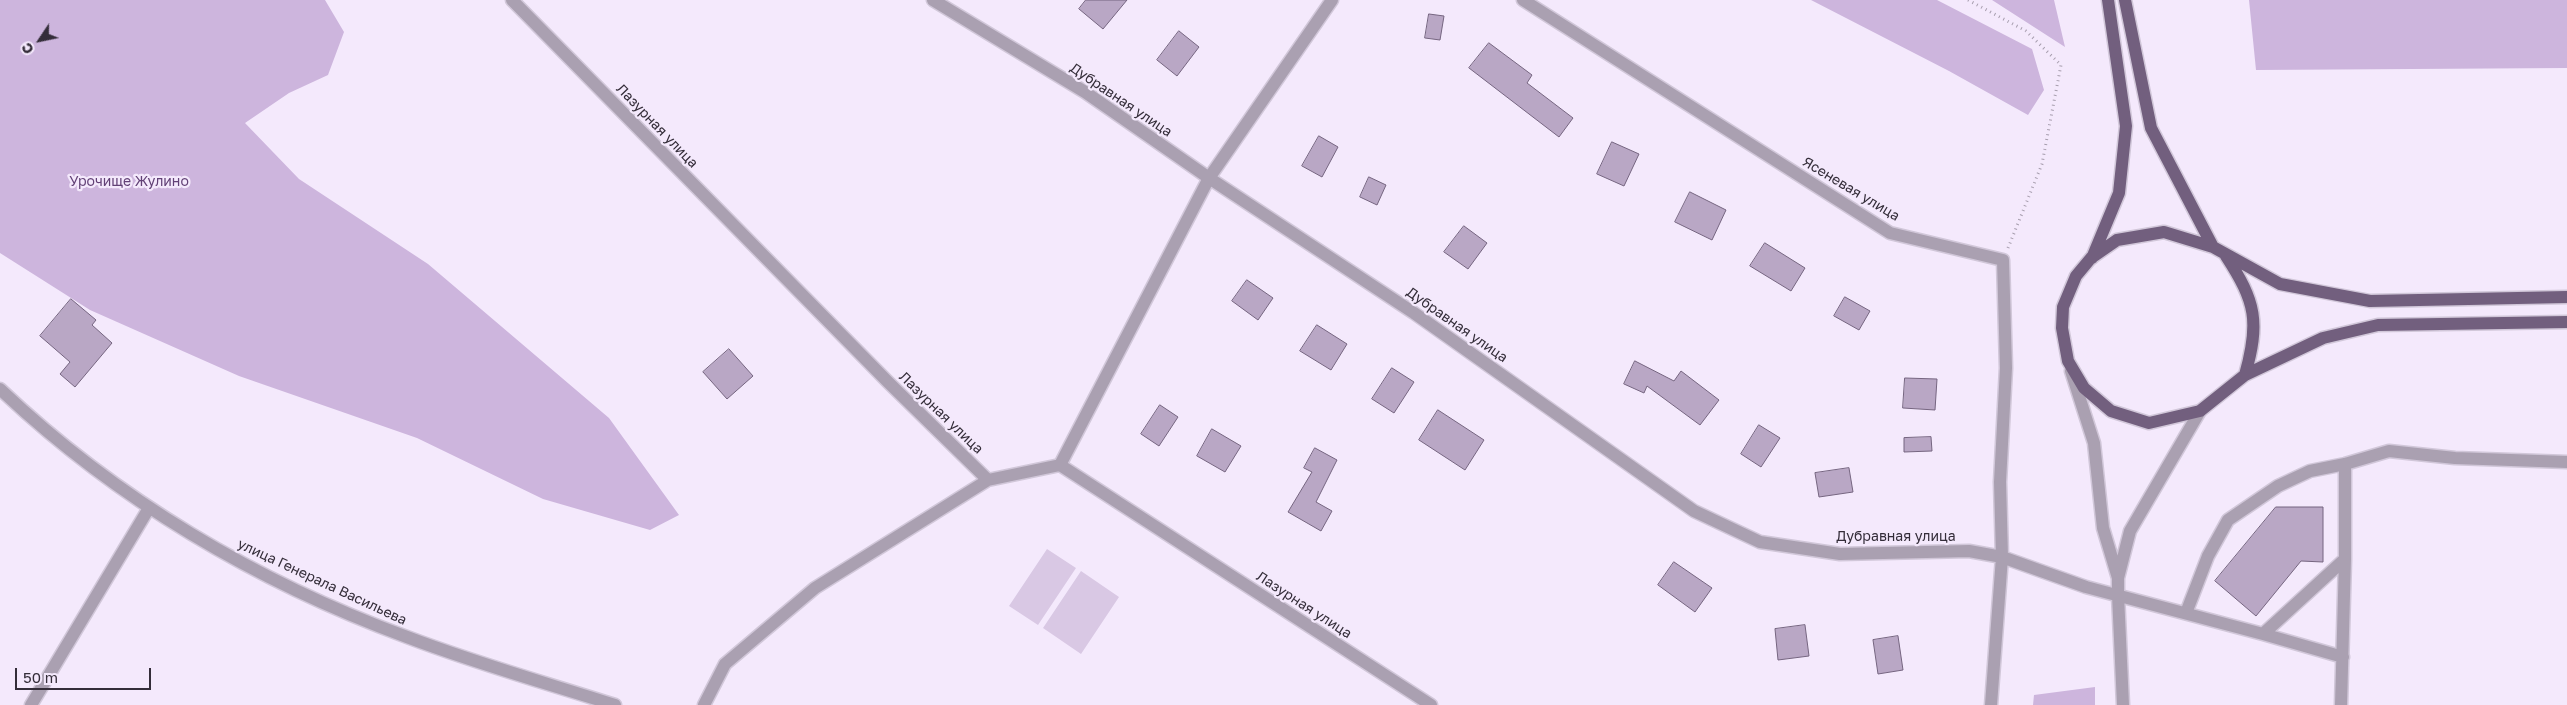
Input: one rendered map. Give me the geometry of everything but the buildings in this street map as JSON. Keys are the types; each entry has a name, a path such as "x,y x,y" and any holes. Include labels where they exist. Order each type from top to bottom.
{"main road":[{"path":"2091,258 2119,193 2126,126 2108,0"},
{"path":"2125,0 2151,128 2212,247"},
{"path":"2567,297 2370,301 2280,284 2212,247 2164,232 2117,240 2091,258 2076,276 2063,307 2062,328 2068,361 2084,388 2111,411 2150,423 2200,411 2244,375 2323,338 2378,325 2567,322"},
{"path":"2224,253 2239,276 2252,307 2254,342 2244,375"}],"street":[{"name":"Лазурная улица","path":"512,0 888,382 988,480"},
{"name":"Дубравная улица","path":"933,0 1085,92 1209,178 1414,313 1694,511 1760,542 1840,554 1969,551 2002,556 2086,587 2263,634 2343,658"},
{"path":"704,705 725,664 815,588 988,480 1060,465 1209,178 1332,0"},
{"name":"Ясеневая улица","path":"1523,0 1890,233 2003,260"},
{"path":"1991,705 2002,556 2000,482 2006,368 2003,260"},
{"path":"2068,361 2094,442 2103,528 2118,578"},
{"name":"улица Генерала Васильева","path":"0,388 51,435 149,508 234,558 315,598 406,637 615,705"},
{"path":"2123,705 2118,578 2130,531 2200,411"},
{"path":"2186,613 2208,556 2228,520 2278,486 2310,471 2345,464 2390,451 2455,458 2567,462"},
{"path":"2341,705 2345,559 2345,464"},
{"name":"Лазурная улица","path":"1060,465 1431,705"},
{"path":"31,705 149,508"},
{"path":"2263,634 2345,559"}],"path":[{"path":"1968,0 2026,31 2061,65 2042,164 2003,260"}],"shaded area":[{"path":"1047,549 1076,568 1038,625 1009,606"},
{"path":"1081,571 1119,597 1081,654 1043,628"}],"green space":[{"name":"Урочище Жулино","path":"0,0 325,0 344,32 328,75 289,93 245,123 299,179 428,264 609,418 679,515 650,530 543,499 417,438 239,376 90,310 0,253"},
{"path":"1811,0 1937,0 2032,49 2044,90 2028,115 1949,71"},
{"path":"1992,0 2054,0 2065,47"},
{"path":"2249,0 2567,0 2567,68 2256,70"},
{"path":"2095,687 2095,705 2033,705 2034,695"}]}
